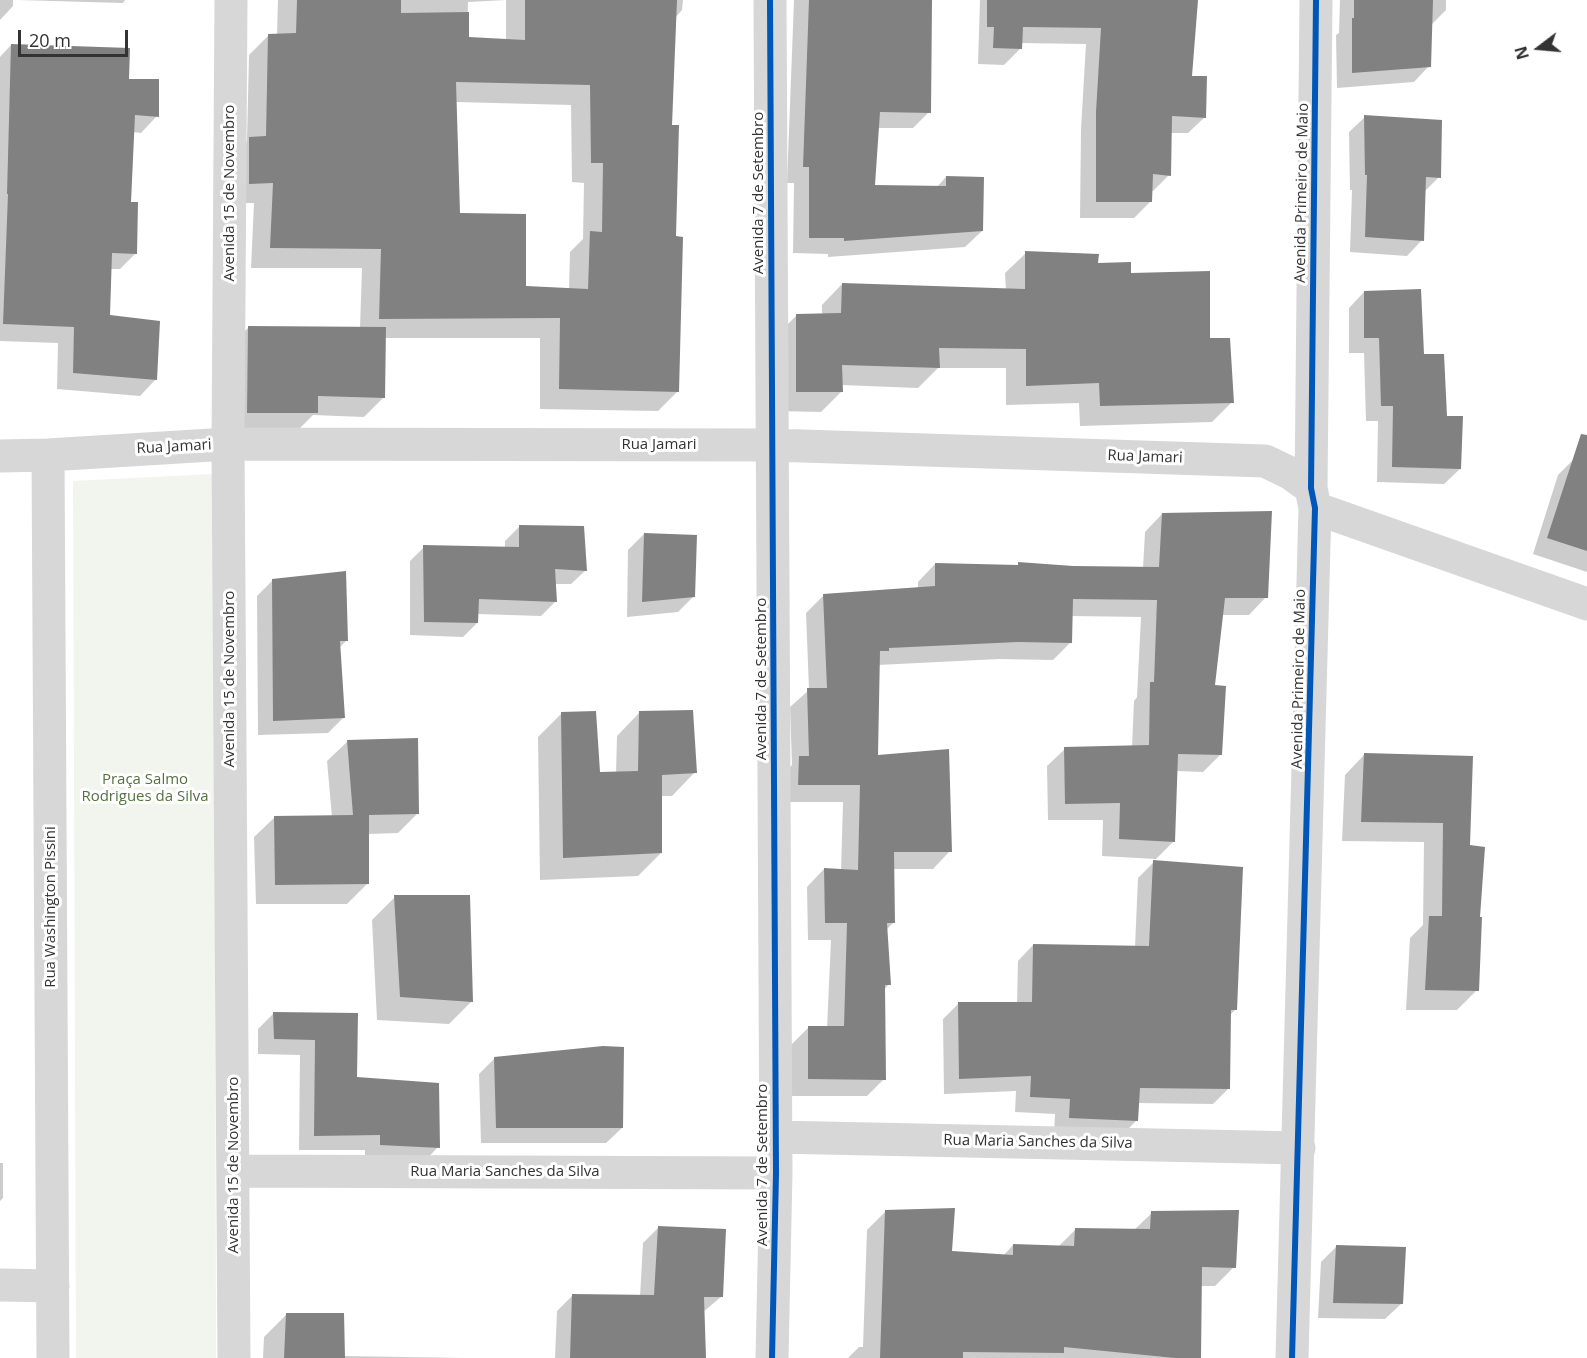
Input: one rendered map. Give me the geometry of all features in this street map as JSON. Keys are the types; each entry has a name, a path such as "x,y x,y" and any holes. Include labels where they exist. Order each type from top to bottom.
{"street":[{"name":"Avenida 15 de Novembro","path":"231,0 228,444 234,1358"},
{"name":"Avenida 7 de Setembro","path":"770,0 776,1137 772,1358"},
{"name":"Avenida Primeiro de Maio","path":"1292,1358 1299,1148 1313,498 1316,0"},
{"name":"Rua Jamari","path":"0,456 228,444 772,445 1266,461 1290,473 1313,498 1587,603"},
{"name":"Rua Washington Pissini","path":"48,455 53,1358"},
{"name":"Rua Maria Sanches da Silva","path":"776,1137 1299,1148"},
{"name":"Rua Maria Sanches da Silva","path":"234,1172 776,1173"},
{"path":"0,1285 53,1286"}],"green space":[{"name":"Praça Salmo Rodrigues da Silva","path":"214,474 216,1358 76,1358 73,481"}],"building":[{"path":"297,0 401,0 401,13 469,12 469,37 525,40 525,0 677,0 672,125 679,125 676,236 683,237 679,392 559,389 560,318 379,319 381,249 270,248 273,183 249,184 249,137 266,136 268,34 296,33","holes":["456,82 590,85 591,163 603,163 602,232 590,231 588,289 526,286 526,214 460,213"]},
{"path":"809,0 932,0 931,113 880,112 875,185 946,186 946,176 984,177 983,231 844,241 844,238 809,238 809,167 803,167"},
{"path":"987,0 1198,0 1192,76 1207,76 1206,118 1172,116 1171,176 1153,174 1152,202 1096,202 1096,112 1101,28 1023,27 1022,49 993,48 994,27 987,27"},
{"path":"1354,0 1433,0 1431,67 1352,73"},
{"path":"11,44 130,48 129,79 159,79 159,117 135,115 131,202 138,202 137,254 112,253 110,315 160,321 157,380 73,373 74,327 3,324"},
{"path":"1364,115 1442,120 1441,178 1426,177 1424,241 1365,237 1367,175 1365,175"},
{"path":"1025,251 1099,254 1098,263 1131,262 1131,273 1210,271 1210,338 1230,338 1234,403 1100,406 1099,383 1026,386 1026,349 939,348 940,368 842,365 843,392 796,392 796,314 841,313 842,283 1025,289"},
{"path":"1421,289 1424,354 1444,354 1447,416 1463,416 1461,469 1392,467 1393,406 1381,406 1379,338 1364,338 1364,291"},
{"path":"248,326 386,327 385,398 318,396 318,413 247,413"},
{"path":"1581,434 1587,435 1587,551 1547,538"},
{"path":"1272,511 1268,598 1225,598 1215,685 1226,686 1222,755 1178,754 1175,842 1119,839 1120,803 1065,804 1064,747 1149,745 1150,682 1154,682 1157,600 1073,599 1072,643 1018,642 889,648 889,651 880,651 878,755 949,749 952,852 894,852 895,923 887,923 891,985 885,985 886,1080 808,1079 808,1026 844,1026 847,923 825,923 824,868 858,870 860,785 798,785 799,756 809,756 807,688 827,688 823,594 935,586 935,563 1018,565 1018,562 1073,566 1159,567 1162,513"},
{"path":"519,525 584,526 587,571 555,569 557,602 479,599 478,623 424,622 423,545 519,547"},
{"path":"644,533 697,535 695,597 642,602"},
{"path":"346,571 348,641 340,641 345,718 273,721 272,579"},
{"path":"693,710 697,773 662,775 662,853 563,858 561,712 596,711 600,772 638,771 639,711"},
{"path":"418,738 419,814 369,815 369,884 275,885 274,816 353,815 347,740"},
{"path":"1364,753 1473,756 1470,845 1485,847 1480,917 1482,917 1479,991 1425,990 1429,916 1442,916 1443,823 1361,822"},
{"path":"1153,860 1243,867 1237,1010 1231,1010 1230,1089 1140,1088 1138,1121 1069,1118 1070,1099 1030,1097 1031,1076 959,1079 958,1002 1032,1002 1033,944 1149,946"},
{"path":"394,895 470,895 473,1002 400,997"},
{"path":"273,1012 358,1013 357,1077 439,1083 440,1148 380,1145 380,1135 314,1136 315,1040 274,1039"},
{"path":"603,1046 624,1047 623,1128 496,1128 494,1057"},
{"path":"955,1208 952,1251 1013,1255 1013,1244 1074,1246 1075,1228 1150,1229 1151,1211 1239,1210 1236,1268 1202,1267 1201,1358 1175,1358 1064,1347 1064,1353 963,1352 963,1358 880,1358 885,1210"},
{"path":"658,1226 726,1229 723,1297 704,1297 706,1358 570,1358 572,1294 654,1295"},
{"path":"1336,1245 1406,1247 1403,1304 1333,1303"},
{"path":"286,1313 344,1313 345,1358 284,1358"}],"cycle path":[{"path":"770,0 776,1173 772,1358"},
{"path":"1292,1358 1315,508 1311,488 1316,0"}]}
